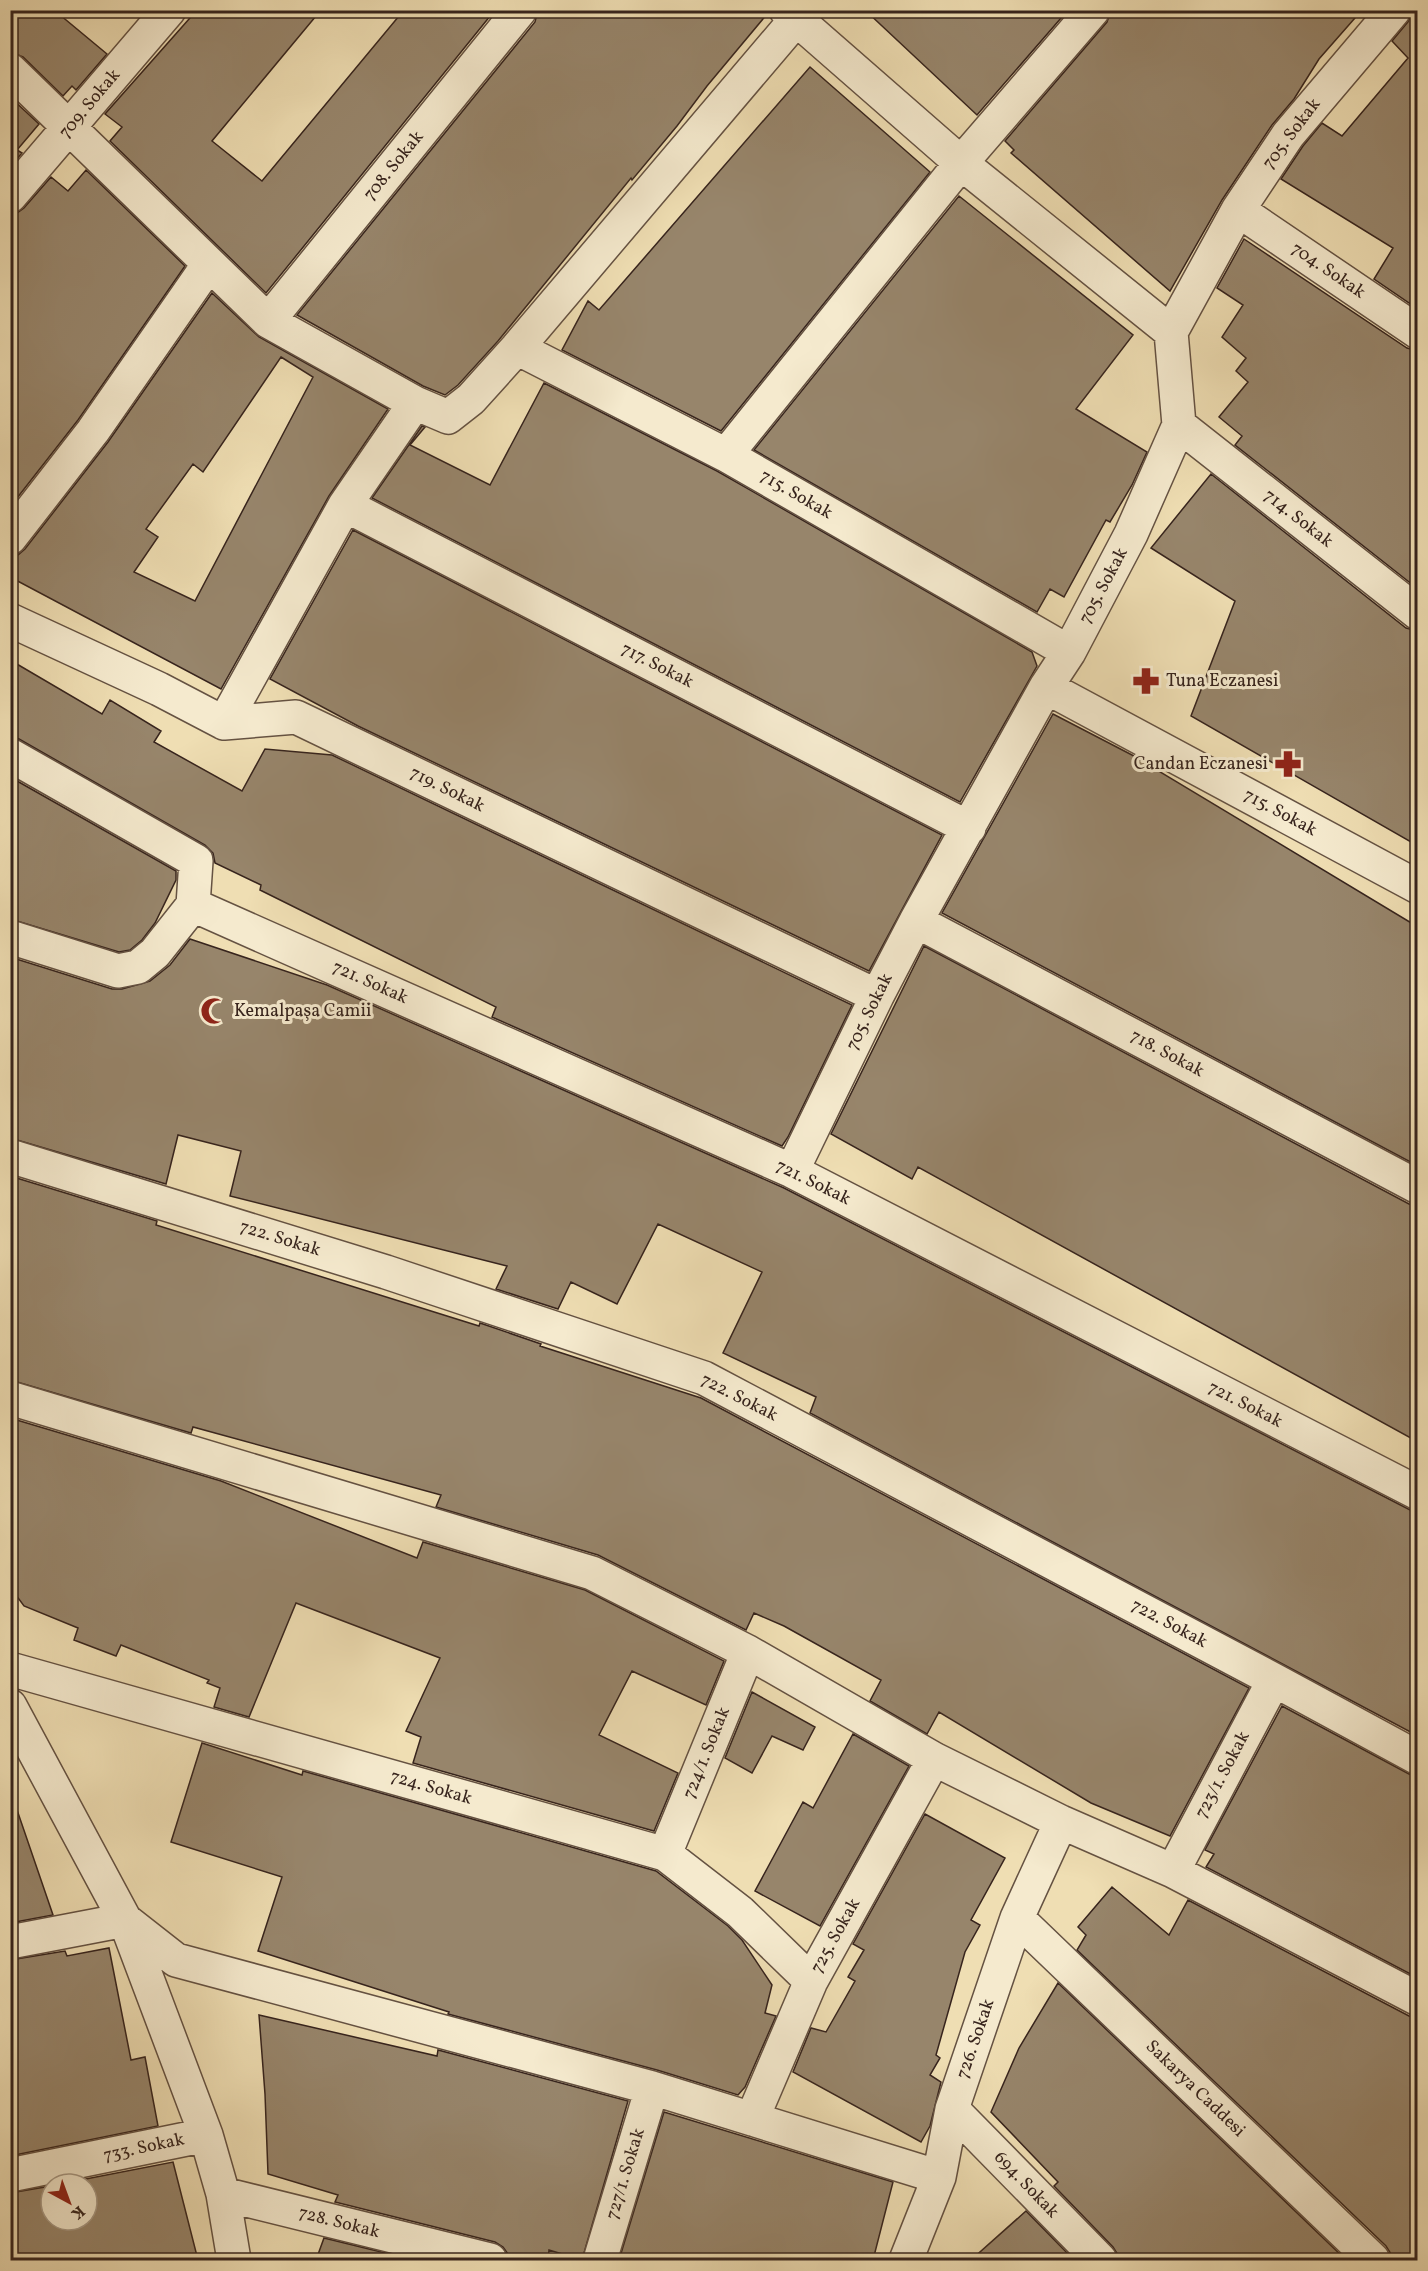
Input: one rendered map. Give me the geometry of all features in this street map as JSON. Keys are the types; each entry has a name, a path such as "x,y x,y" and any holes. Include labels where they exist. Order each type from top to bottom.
{"street":[{"name":"709. Sokak","path":"10,196 70,129 169,10"},
{"name":"708. Sokak","path":"268,321 520,10"},
{"path":"726,455 961,163 1093,10"},
{"name":"705. Sokak","path":"792,1172 916,921 1047,687 1069,652 1131,534 1179,425 1171,332 1238,210 1288,135 1394,10"},
{"path":"10,70 268,321 415,403 448,417 471,399 517,348 796,13 961,163 1171,332"},
{"name":"704. Sokak","path":"1238,210 1418,332"},
{"path":"10,538 93,431 209,264"},
{"name":"715. Sokak","path":"517,348 726,455 1069,652"},
{"path":"10,620 159,689 224,723 345,505 415,403"},
{"name":"714. Sokak","path":"1179,425 1418,613"},
{"name":"717. Sokak","path":"345,505 969,828"},
{"name":"715. Sokak","path":"1047,687 1418,887"},
{"name":"719. Sokak","path":"224,723 296,717 877,996"},
{"path":"10,755 196,861 193,905 155,953 138,967 118,971 10,937"},
{"name":"721. Sokak","path":"193,905 792,1172 1418,1493"},
{"name":"718. Sokak","path":"916,921 1418,1187"},
{"name":"722. Sokak","path":"10,1156 386,1272 704,1378 1418,1758"},
{"path":"10,1398 592,1573 748,1652 934,1759 1062,1822 1173,1871 1418,1999"},
{"name":"724/1. Sokak","path":"665,1854 748,1652"},
{"name":"724. Sokak","path":"10,1669 665,1854 740,1912 811,1981"},
{"name":"723/1. Sokak","path":"1173,1871 1274,1680"},
{"path":"10,1706 125,1920 206,2135 223,2194 234,2260"},
{"name":"725. Sokak","path":"752,2119 811,1981 934,1759"},
{"name":"726. Sokak","path":"906,2260 939,2177 952,2109 1017,1918 1062,1822"},
{"name":"Sakarya Caddesi","path":"1017,1918 1373,2260"},
{"path":"10,1942 125,1920 176,1960 652,2088 939,2177"},
{"name":"727/1. Sokak","path":"600,2260 652,2088"},
{"name":"694. Sokak","path":"952,2109 1100,2260"},
{"name":"733. Sokak","path":"10,2175 206,2135"},
{"name":"728. Sokak","path":"223,2194 490,2260"}],"building":[{"path":"10,10 54,10 107,54 76,90 72,86 63,96 23,57 10,52"},
{"path":"197,10 321,10 212,141 262,181 404,10 495,10 266,293 110,141 122,127 105,114"},
{"path":"538,10 768,10 768,13 498,341 458,385 445,395 423,386 297,315 535,22"},
{"path":"865,10 1068,10 977,115"},
{"path":"1111,10 1362,10 1319,59 1294,99 1272,125 1222,200 1170,291 1011,153 1014,150 1005,141 1107,22"},
{"path":"1412,10 1418,10 1418,309 1374,279 1393,248 1281,179 1322,123 1342,136 1408,58 1392,41 1408,22"},
{"path":"810,67 930,172 721,431 562,350 588,301 599,310"},
{"path":"10,97 39,124 17,150 22,153 10,167"},
{"path":"86,170 185,266 78,420 10,507 10,214 17,213 24,208 51,177 68,191"},
{"path":"959,196 1133,335 1076,409 1147,452 1132,485 1110,522 1106,520 1064,597 1050,589 1037,612 754,450"},
{"path":"1244,239 1407,348 1418,351 1418,589 1235,445 1242,436 1219,417 1248,382 1236,371 1246,358 1222,337 1243,305 1217,288"},
{"path":"212,293 259,337 388,409 329,496 221,689 10,577 10,556 18,555 25,549 108,442","holes":["281,357 313,377 195,601 134,572 158,537 146,529 193,464 203,472"]},
{"path":"544,383 717,471 1032,652 1037,666 960,802 372,498 422,426 425,427 410,445 490,485"},
{"path":"1211,474 1406,628 1418,631 1418,846 1191,716 1235,601 1151,548"},
{"path":"353,530 942,835 869,971 358,726 270,679"},
{"path":"10,660 102,714 110,700 161,731 154,742 242,791 265,749 332,755 852,1005 788,1137 782,1146 492,1017 496,1007 260,890 261,885 215,863 213,853 205,845 10,736"},
{"path":"1053,714 1132,755 1418,927 1418,1166 942,913"},
{"path":"10,777 176,871 176,880 155,923 142,940 130,950 119,952 10,919"},
{"path":"190,939 327,985 784,1188 1418,1514 1418,1736 810,1413 816,1397 723,1353 762,1272 658,1224 617,1304 571,1282 558,1309 496,1289 507,1266 230,1196 241,1151 178,1135 166,1184 10,1138 10,957 112,989 122,989 150,981 170,965"},
{"path":"924,946 1409,1204 1418,1206 1418,1442 918,1167 912,1179 831,1134"},
{"path":"10,1176 157,1221 156,1225 479,1326 480,1323 541,1344 540,1346 701,1398 1249,1688 1170,1836 1091,1803 939,1712 927,1734 870,1701 881,1680 784,1626 754,1613 746,1630 598,1555 436,1507 441,1495 193,1427 191,1433 10,1380"},
{"path":"10,1418 221,1481 417,1558 423,1542 585,1590 724,1661 706,1705 632,1671 599,1735 678,1773 654,1831 413,1763 421,1737 406,1731 440,1658 296,1603 249,1717 214,1707 220,1688 207,1683 209,1680 121,1645 116,1656 74,1640 78,1628 24,1606 10,1587"},
{"path":"752,1692 815,1727 803,1750 772,1736 752,1773 725,1758"},
{"path":"1282,1706 1418,1777 1418,1978 1206,1867 1214,1854 1205,1850"},
{"path":"853,1734 909,1766 820,1926 755,1891 803,1802 813,1808"},
{"path":"202,1743 302,1775 303,1771 656,1871 728,1926 742,1940 772,1985 765,2013 776,2016 745,2087 738,2095 657,2070 448,2014 449,2012 258,1951 282,1877 171,1842"},
{"path":"16,1807 53,1915 10,1923 10,1808"},
{"path":"925,1814 1005,1858 971,1920 980,1925 965,1952 936,2055 940,2058 930,2075 941,2082 930,2126 921,2142 793,2072 811,2028 826,2032 855,1981 848,1977 864,1950 853,1944"},
{"path":"1112,1887 1169,1935 1188,1900 1409,2016 1418,2018 1418,2260 1391,2260 1391,2254 1386,2246 1077,1950 1086,1935 1078,1927"},
{"path":"109,1948 131,2060 145,2057 158,2126 10,2156 10,1960 65,1951 67,1956"},
{"path":"1058,1983 1346,2260 1118,2260 1113,2247 1054,2186 1058,2182 991,2112 1019,2048"},
{"path":"259,2015 437,2056 438,2050 628,2101 582,2260 549,2250 548,2260 508,2260 508,2254 503,2247 495,2242 335,2202 338,2195 268,2174"},
{"path":"664,2112 893,2182 873,2260 619,2260"},
{"path":"173,2162 198,2260 10,2260 10,2193 39,2188 39,2232 99,2232 99,2176"},
{"path":"1026,2211 1074,2260 971,2260"},
{"path":"324,2238 414,2260 316,2260"}],"place":[{"name":"Tuna Eczanesi","path":"1146,681"},
{"name":"Candan Eczanesi","path":"1288,764"},
{"name":"Kemalpaşa Camii","path":"214,1011"}]}
